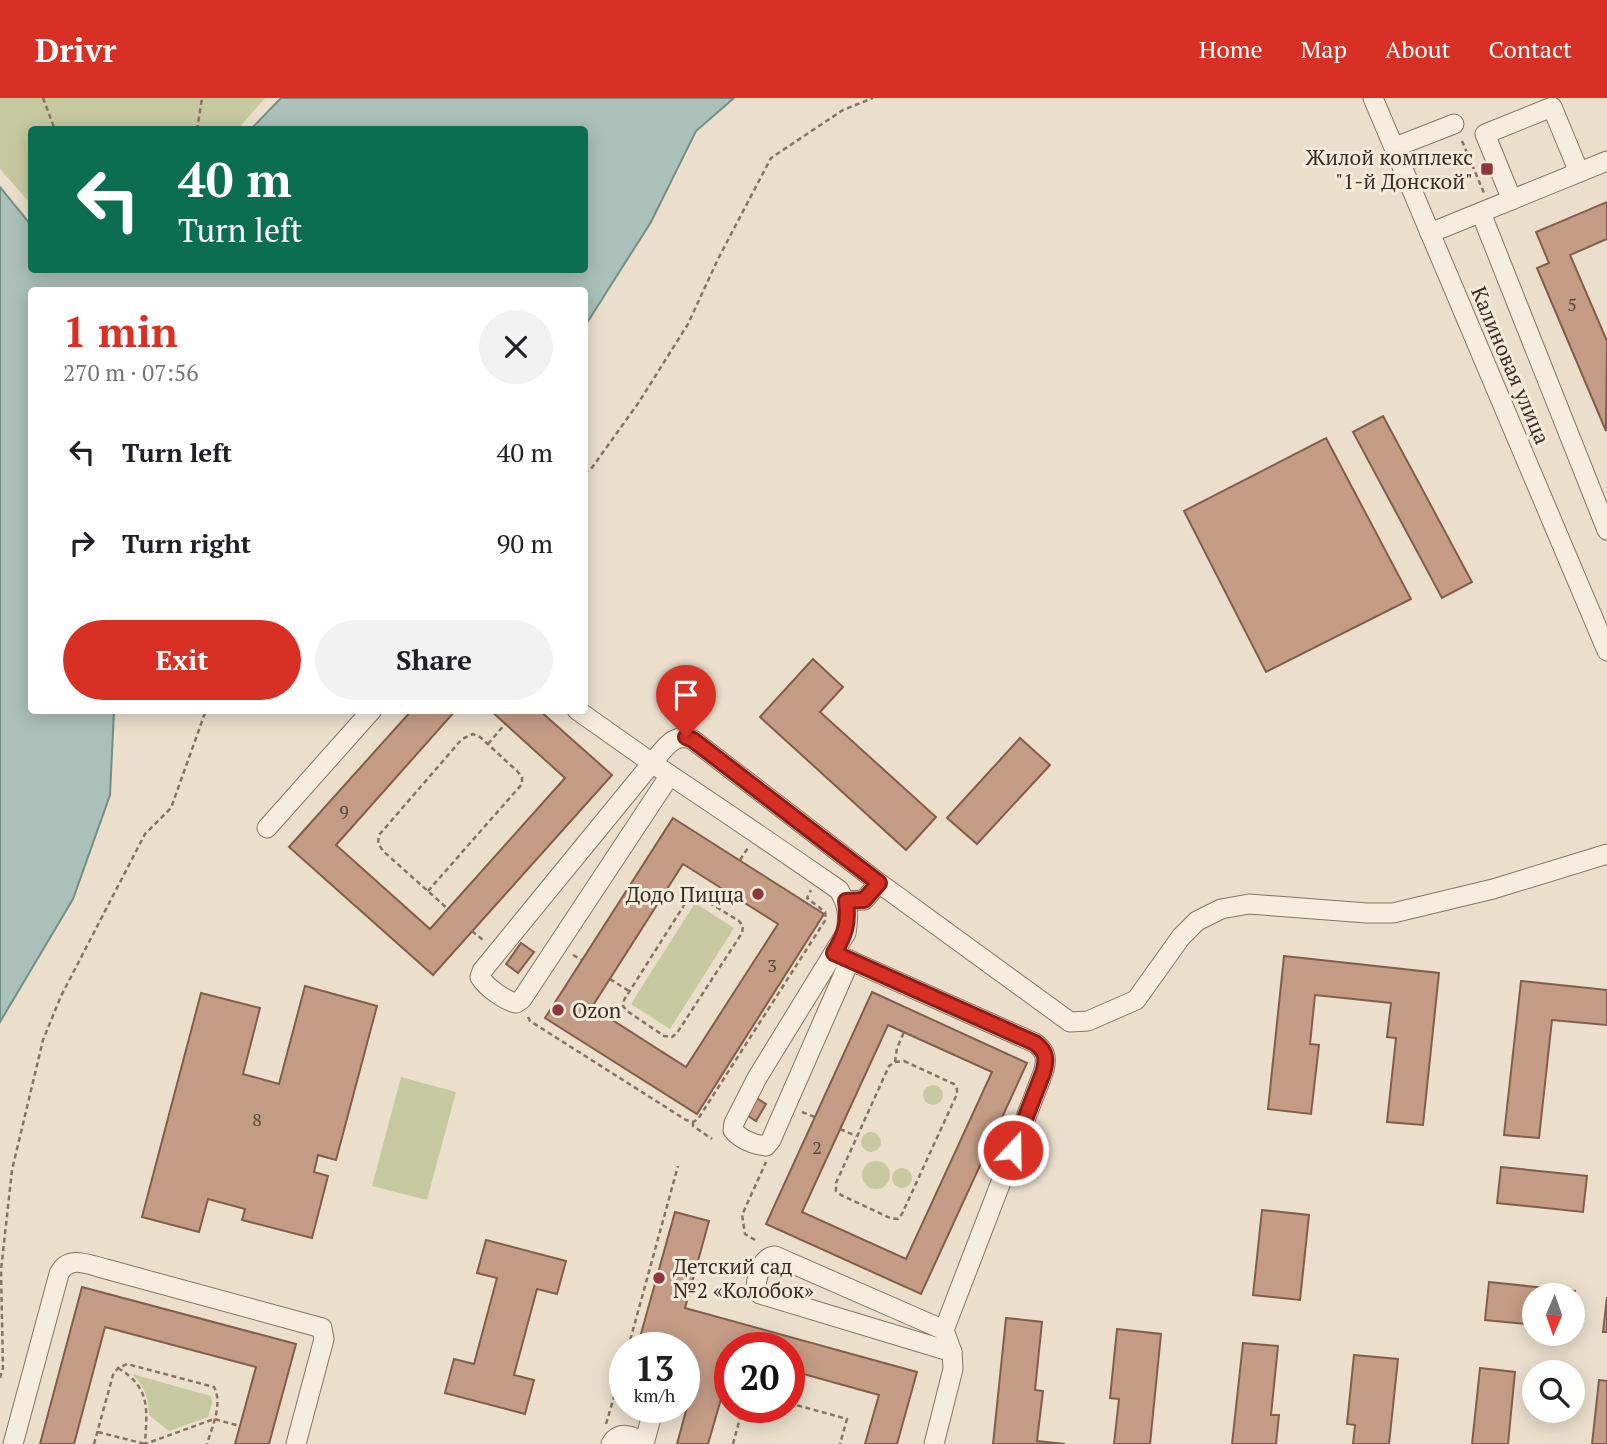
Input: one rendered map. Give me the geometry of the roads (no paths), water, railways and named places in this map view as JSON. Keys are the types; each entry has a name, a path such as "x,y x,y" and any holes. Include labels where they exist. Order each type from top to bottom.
{"street":[{"name":"Калиновая улица","path":"1373,98 1607,650"},
{"path":"1512,200 1485,134 1552,107 1579,172"},
{"path":"1395,147 1454,124"},
{"path":"1430,233 1607,161"},
{"path":"1481,213 1607,530"},
{"path":"267,828 368,714"},
{"path":"583,714 839,890 846,901 848,918 842,957 766,1146 737,1135 733,1130 734,1123 769,1057 842,957"},
{"path":"670,775 522,999 516,1003 508,1001 483,982 480,977 482,971 652,763 670,742 686,737 1063,1018 1079,1023 1136,1000 1181,937 1197,921 1221,909 1249,904 1393,913 1493,889 1607,854"},
{"path":"846,901 864,900 879,883"},
{"path":"842,957 1035,1043 1046,1055 1043,1073 944,1331 952,1352 953,1369 934,1444"},
{"path":"944,1331 775,1256 769,1256 765,1260 756,1285 756,1291 760,1294 952,1352"},
{"path":"13,1444 59,1274 62,1266 70,1262 106,1269 322,1328 324,1339 296,1444"},
{"path":"607,1438 630,1436 642,1444 649,1423"}],"water":[{"path":"281,98 734,98 696,131 651,222 588,321 588,287 28,287 28,714 114,714 110,795 73,899 0,1022 0,187 28,221 28,273 588,273 588,126 254,126"}],"place":[{"name":"Жилой комплекс \"1-й Донской\"","path":"1487,169"},
{"name":"Додо Пицца","path":"758,894"},
{"name":"Ozon","path":"558,1010"},
{"name":"Детский сад №2 «Колобок»","path":"659,1278"}]}
